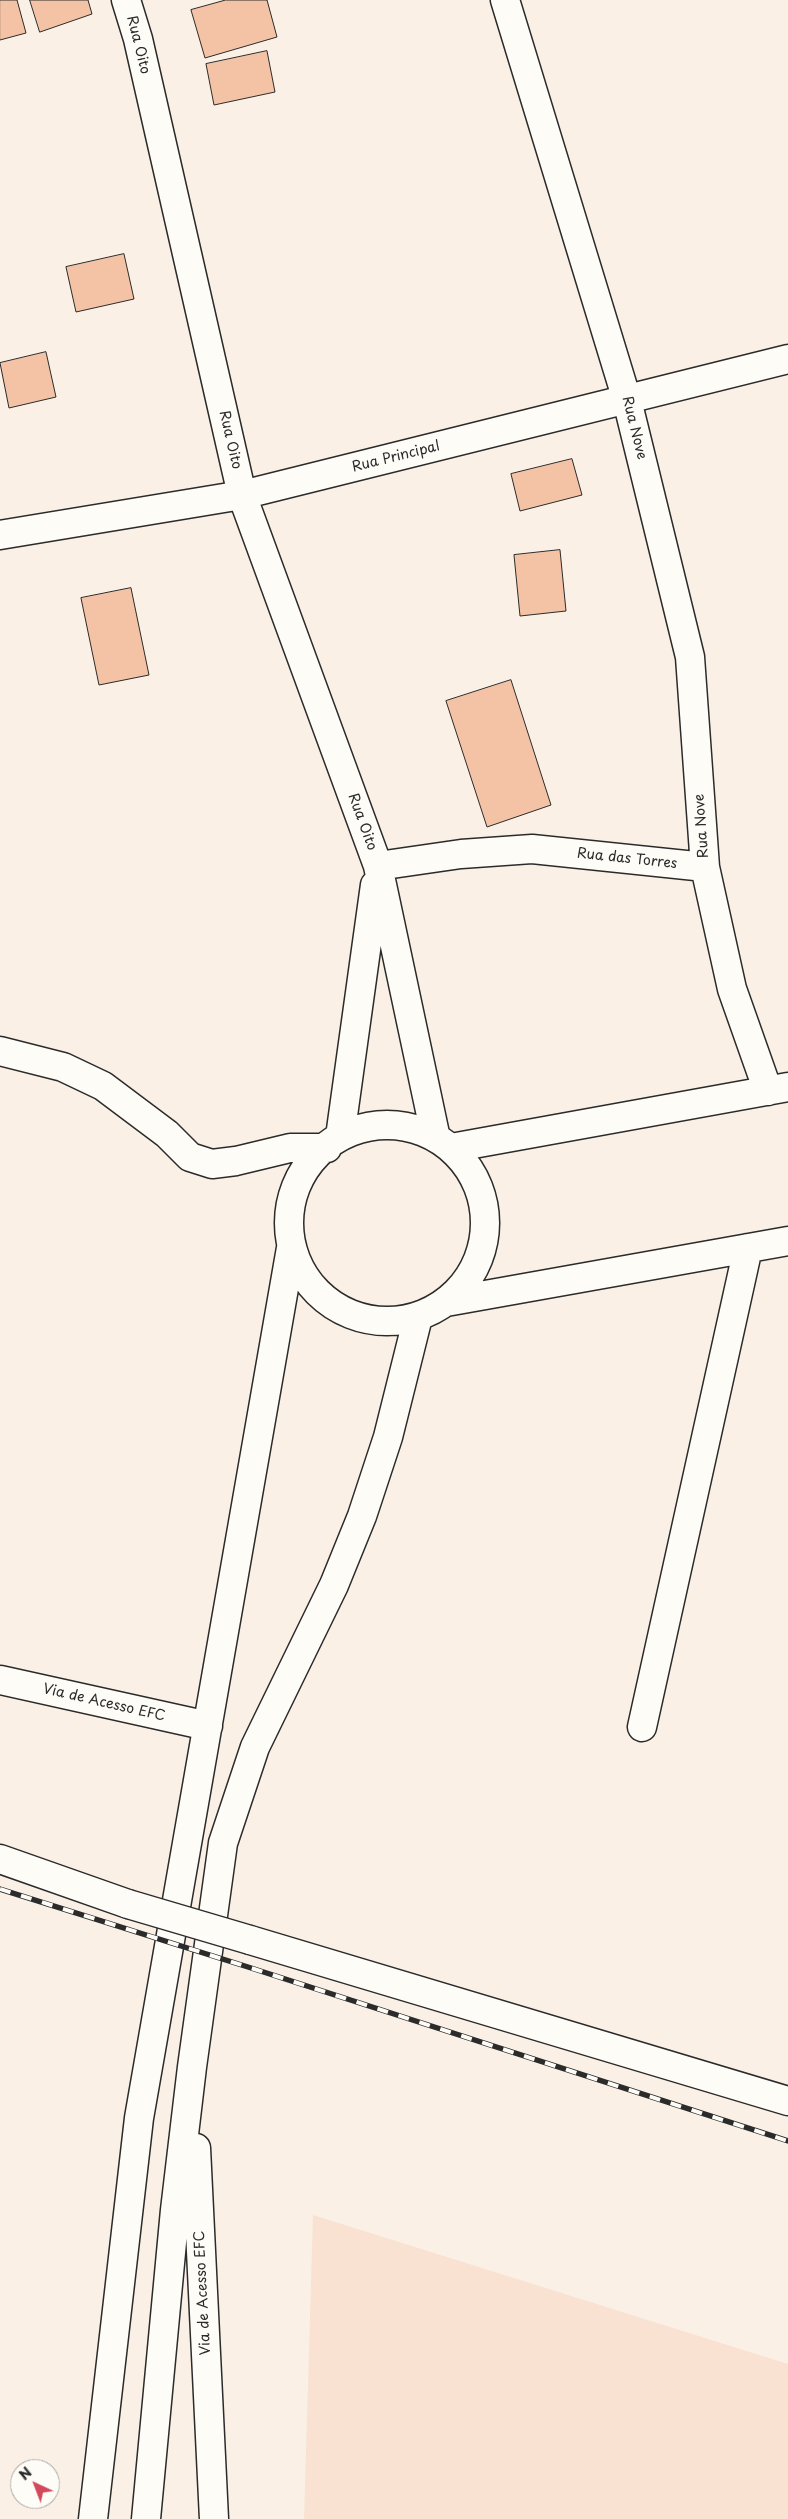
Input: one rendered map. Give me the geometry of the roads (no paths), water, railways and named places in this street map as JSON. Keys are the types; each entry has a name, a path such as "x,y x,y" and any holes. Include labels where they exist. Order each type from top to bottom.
{"street":[{"name":"Rua Oito","path":"126,0 138,39 242,495 378,866 443,1141"},
{"name":"Rua Nove","path":"505,0 627,400 690,657 705,867"},
{"name":"Rua Principal","path":"0,535 242,495 788,359"},
{"name":"Rua das Torres","path":"378,866 461,854 532,848 705,867"},
{"name":"Rua Oito","path":"334,1142 378,866"},
{"path":"443,1141 778,1089 732,989 705,867"},
{"path":"0,1051 63,1067 102,1086 167,1134 190,1157 212,1164 236,1161 290,1148 334,1142 372,1126 404,1126 443,1141 470,1170 482,1196 486,1224 481,1253 468,1279 446,1302"},
{"path":"93,2519 139,2118 291,1248 288,1216 296,1185 315,1157 334,1142"},
{"path":"291,1248 304,1279 327,1303 355,1317 387,1322 418,1317 446,1302 788,1241"},
{"path":"642,1727 748,1248"},
{"path":"146,2519 175,2210 222,1844 255,1747 334,1585 362,1516 388,1437 418,1317"},
{"name":"Via de Acesso EFC","path":"0,1680 208,1726"},
{"path":"0,1859 128,1904 788,2101"},
{"name":"Via de Acesso EFC","path":"192,2067 214,2519"}],"railway":[{"path":"0,1889 788,2141"}]}
